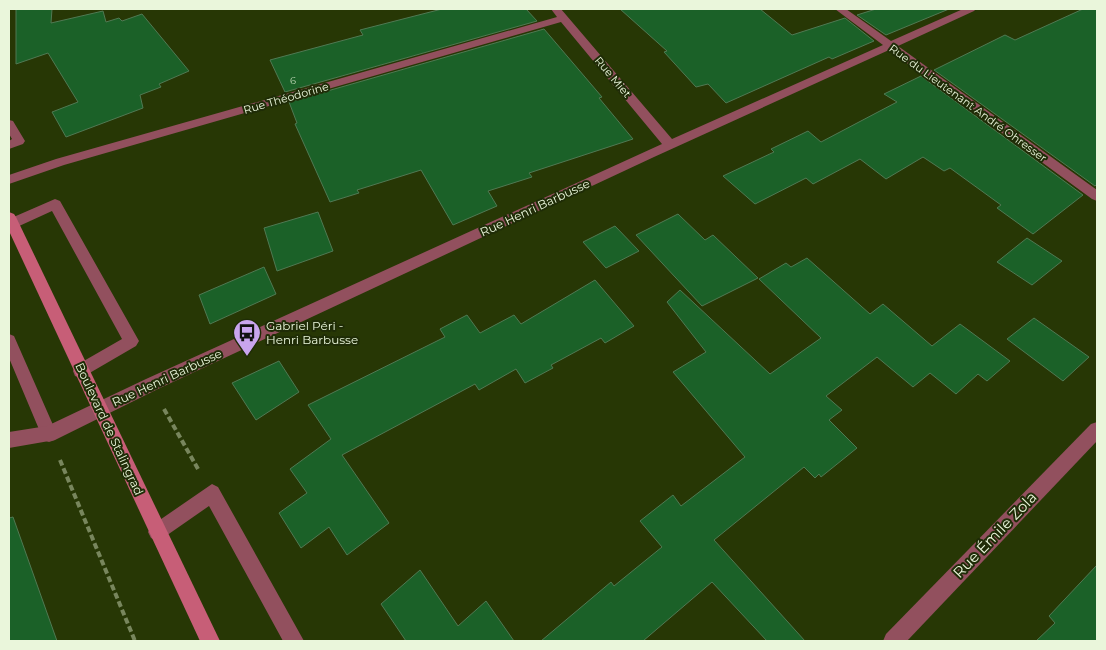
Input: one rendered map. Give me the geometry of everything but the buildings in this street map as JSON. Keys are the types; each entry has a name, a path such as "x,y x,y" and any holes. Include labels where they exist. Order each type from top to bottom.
{"main road":[{"name":"Boulevard de Stalingrad","path":"10,220 210,641"}],"street":[{"name":"Rue Miet","path":"556,9 670,145"},
{"name":"Rue du Lieutenant André Ohresser","path":"840,9 1097,196"},
{"name":"Rue Henri Barbusse","path":"9,440 49,434 152,384 670,145 971,9"},
{"name":"Rue Théodorine","path":"9,180 60,162 564,18"},
{"path":"9,124 19,141 9,145"},
{"path":"10,220 55,204 131,341 81,371"},
{"path":"9,341 49,434"},
{"name":"Rue Émile Zola","path":"893,641 1097,430"},
{"path":"157,532 212,493 294,641"}],"path":[{"path":"152,384 156,395 212,493"},
{"path":"49,434 135,641"}],"place":[{"name":"Gabriel Péri - Henri Barbusse","path":"247,357"}]}
